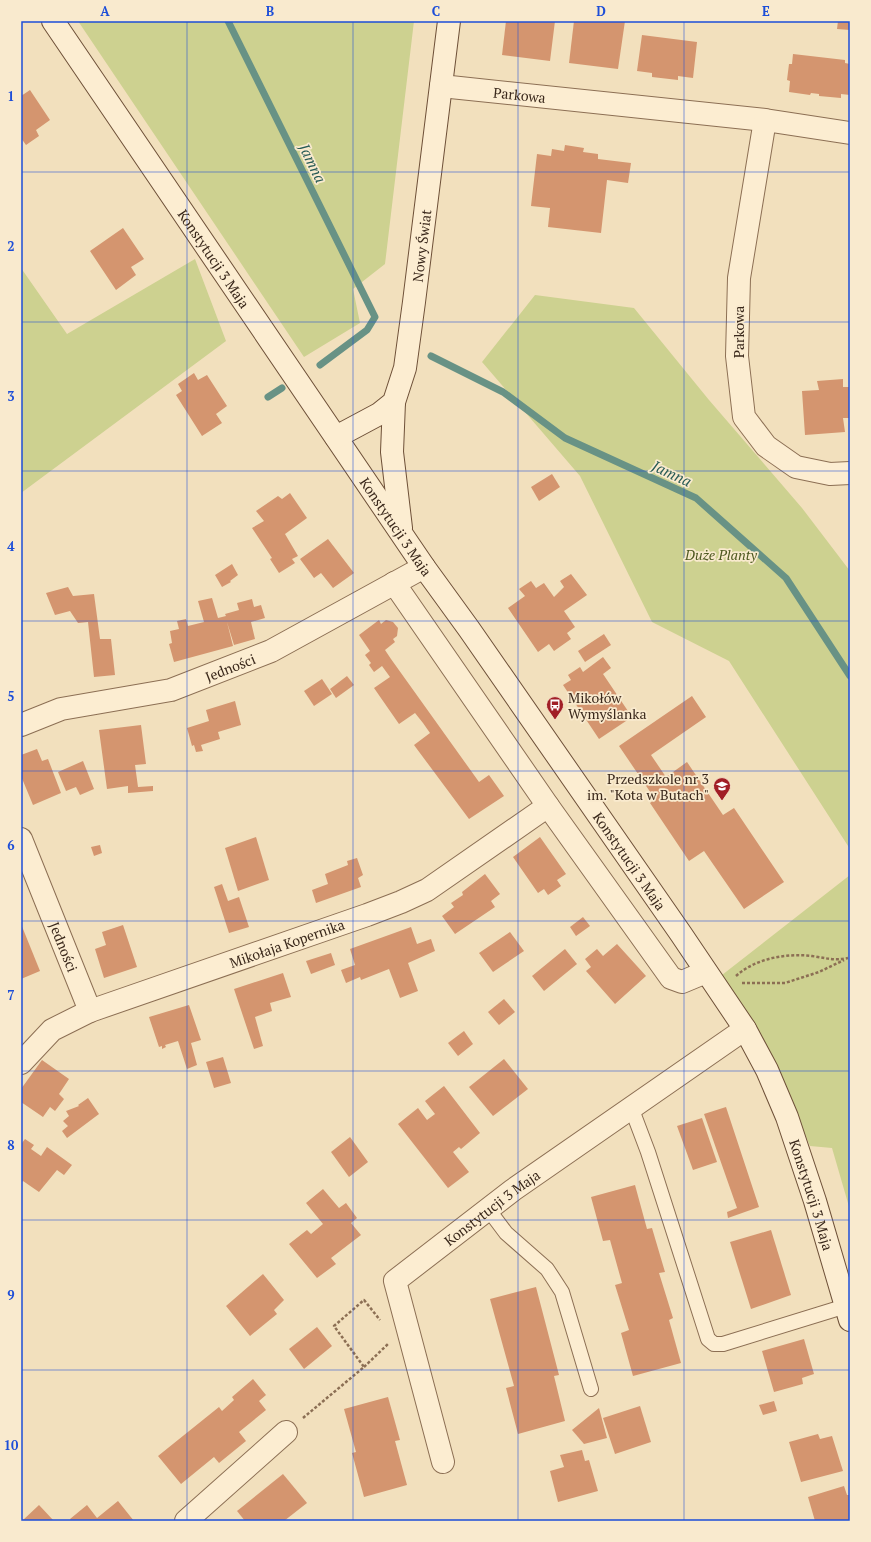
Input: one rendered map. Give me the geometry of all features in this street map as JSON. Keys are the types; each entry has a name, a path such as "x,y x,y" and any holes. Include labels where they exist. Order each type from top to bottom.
{"street":[{"name":"Konstytucji 3 Maja","path":"53,21 424,566 745,1029 767,1070 787,1117 815,1201 848,1313"},
{"name":"Nowy Świat","path":"402,533 392,452 394,402 405,368 449,21"},
{"name":"Parkowa","path":"440,86 765,120 850,133"},
{"name":"Parkowa","path":"765,120 739,278 737,356 744,417 766,446 796,467 830,474 850,473"},
{"path":"336,437 379,414 394,402"},
{"name":"Jedności","path":"21,725 61,709 171,690 271,651 424,566"},
{"path":"394,583 548,806 671,978 682,982 706,972"},
{"name":"Mikołaja Kopernika","path":"21,1063 52,1030 90,1011 368,915 427,890 548,806"},
{"name":"Jedności","path":"21,839 90,1011"},
{"name":"Konstytucji 3 Maja","path":"443,1462 401,1332 395,1281 513,1190 745,1029"},
{"path":"186,1521 286,1432"}],"lane":[{"path":"631,1107 648,1152 708,1339 714,1344 723,1344 848,1313"},
{"path":"488,1209 506,1233 547,1268 562,1292 592,1390"}],"path":[{"path":"732,979 747,968 779,956 800,955 840,960 849,958"},
{"path":"738,983 785,983 819,972 849,958"},
{"path":"286,1432 364,1367 401,1332 364,1300 334,1326 364,1367"}],"green space":[{"path":"78,21 414,21 385,264 353,289 360,323 304,357"},
{"path":"195,259 226,341 21,493 21,268 67,334"},
{"name":"Duże Planty","path":"535,295 634,308 709,400 802,508 850,571 850,849 729,661 652,622 580,476 482,362"},
{"path":"850,875 850,1210 832,1148 810,1146 764,1040 722,975"}],"building":[{"path":"506,21 555,21 550,61 502,55"},
{"path":"574,21 625,21 618,69 569,63"},
{"path":"838,21 850,21 850,30 837,29"},
{"path":"642,35 697,42 693,78 678,76 678,80 652,77 652,73 637,71"},
{"path":"793,54 845,60 845,63 850,64 850,95 841,94 841,98 819,96 819,94 811,93 810,95 789,92 790,81 787,80 789,64 792,64"},
{"path":"30,90 50,120 36,130 39,136 26,145 21,138 21,96"},
{"path":"565,145 584,148 583,152 598,154 598,159 631,163 628,183 607,180 601,233 548,227 550,208 531,206 537,154 551,156 552,149 564,151"},
{"path":"123,228 144,259 131,267 136,275 116,290 90,251"},
{"path":"194,373 198,380 207,375 227,406 216,414 222,423 202,436 176,395 182,391 178,384"},
{"path":"843,379 843,387 850,387 850,418 843,418 845,432 805,435 802,391 819,390 817,381"},
{"path":"552,474 560,487 539,501 531,487"},
{"path":"290,493 307,518 285,534 298,556 292,559 295,563 279,573 270,559 272,558 252,528 264,521 256,511 278,496 282,499"},
{"path":"328,539 354,573 333,588 321,573 314,578 300,559"},
{"path":"232,564 238,575 230,581 231,582 222,587 215,575"},
{"path":"571,574 587,595 564,611 575,627 567,633 571,639 554,651 549,644 538,652 508,608 525,596 519,589 531,581 536,588 544,583 554,597 564,587 560,581"},
{"path":"68,587 73,596 94,594 100,639 111,639 115,675 94,677 88,622 78,623 70,611 55,615 46,593"},
{"path":"212,598 218,618 226,616 225,614 239,610 237,603 252,599 254,607 261,605 265,618 251,622 255,639 234,645 227,622 233,646 174,662 169,644 172,643 170,631 179,629 177,621 186,619 188,626 204,622 198,601"},
{"path":"379,620 381,624 386,620 393,622 398,628 397,636 393,639 395,642 385,650 391,659 479,782 489,775 504,796 469,819 414,745 430,733 423,723 415,713 399,724 374,688 390,677 382,666 374,672 369,665 371,663 365,655 370,651 359,635"},
{"path":"604,634 611,645 585,662 578,651"},
{"path":"603,657 611,668 603,674 632,717 599,739 563,685 571,680 568,675 580,667 583,672"},
{"path":"347,676 354,685 336,698 330,689"},
{"path":"322,679 332,694 314,706 304,691"},
{"path":"692,696 706,717 651,755 666,777 687,762 723,815 734,808 784,882 744,909 704,851 689,861 650,803 655,799 619,746"},
{"path":"235,701 241,725 218,732 220,739 201,745 203,751 196,752 194,745 192,746 187,728 209,721 206,710"},
{"path":"141,725 146,764 135,765 138,787 153,786 153,791 128,793 128,786 107,789 99,730"},
{"path":"37,749 42,761 48,759 61,793 33,805 21,776 21,755"},
{"path":"83,761 94,789 80,795 76,787 66,791 58,772"},
{"path":"256,837 269,880 238,891 225,848"},
{"path":"540,837 566,874 557,880 561,886 548,895 544,889 538,893 513,857"},
{"path":"100,845 102,853 94,856 91,847"},
{"path":"357,858 363,875 358,878 361,887 316,903 312,890 328,884 325,874 348,865 347,861"},
{"path":"485,874 500,894 491,901 495,907 455,934 442,916 454,907 451,903 463,895 462,892"},
{"path":"222,884 228,901 239,897 249,927 229,933 214,887"},
{"path":"583,917 590,926 576,936 570,927"},
{"path":"21,924 40,971 21,979"},
{"path":"123,925 137,967 104,978 95,949 106,945 102,932"},
{"path":"411,927 417,944 431,939 435,951 408,963 418,991 400,998 389,969 361,980 360,977 346,983 341,970 355,965 350,949"},
{"path":"510,932 524,951 493,972 479,953"},
{"path":"617,944 646,976 615,1004 586,971 591,967 585,959 597,949 603,956"},
{"path":"565,949 577,964 544,991 532,976"},
{"path":"331,953 335,965 311,974 306,961"},
{"path":"283,973 291,997 270,1003 272,1011 255,1017 263,1046 254,1049 234,989"},
{"path":"504,999 515,1012 499,1025 488,1012"},
{"path":"189,1005 201,1040 191,1043 197,1065 187,1069 178,1041 165,1045 166,1047 162,1049 162,1046 159,1047 149,1017"},
{"path":"464,1031 473,1044 458,1056 448,1043"},
{"path":"223,1057 231,1083 214,1088 206,1062"},
{"path":"504,1059 528,1089 493,1116 469,1087"},
{"path":"42,1060 69,1079 59,1094 64,1099 55,1111 50,1107 43,1117 21,1102 21,1089"},
{"path":"444,1086 480,1133 461,1149 459,1147 453,1152 469,1172 448,1188 398,1124 418,1108 427,1120 435,1114 425,1101"},
{"path":"88,1098 99,1114 67,1138 62,1131 68,1126 63,1121 69,1116 66,1111 79,1106 78,1105"},
{"path":"726,1107 759,1207 728,1218 727,1212 737,1208 704,1114"},
{"path":"702,1118 717,1162 693,1170 677,1126"},
{"path":"350,1137 368,1162 349,1177 331,1152"},
{"path":"25,1139 34,1145 31,1149 41,1156 47,1147 72,1165 64,1175 57,1170 39,1192 23,1181 21,1183 21,1142 22,1143"},
{"path":"635,1185 647,1229 652,1228 665,1272 659,1273 673,1318 669,1320 681,1363 633,1376 621,1333 629,1330 615,1285 622,1283 610,1240 603,1241 591,1197"},
{"path":"323,1189 339,1208 346,1203 357,1218 351,1223 361,1235 331,1258 336,1264 317,1278 289,1244 307,1230 311,1234 323,1224 306,1203"},
{"path":"771,1230 791,1295 751,1309 730,1242"},
{"path":"263,1274 284,1300 274,1310 277,1314 250,1336 226,1306"},
{"path":"536,1287 559,1375 554,1376 565,1421 518,1434 506,1388 514,1386 490,1299"},
{"path":"317,1327 332,1346 304,1369 289,1349"},
{"path":"804,1339 814,1374 802,1378 803,1384 774,1392 762,1351"},
{"path":"253,1379 266,1395 259,1401 266,1410 239,1432 246,1441 219,1463 214,1457 181,1484 158,1456 219,1407 222,1411 234,1400 232,1397"},
{"path":"388,1397 400,1440 395,1441 407,1485 364,1497 352,1453 356,1452 344,1409"},
{"path":"774,1401 777,1411 763,1415 759,1405"},
{"path":"640,1406 651,1442 615,1454 603,1418"},
{"path":"599,1408 607,1438 584,1444 572,1430"},
{"path":"818,1434 820,1439 832,1436 843,1471 801,1482 789,1442"},
{"path":"582,1450 585,1461 589,1460 598,1491 558,1502 550,1471 564,1467 560,1455"},
{"path":"283,1474 307,1503 284,1521 245,1521 237,1511"},
{"path":"844,1486 847,1495 850,1495 850,1521 815,1521 808,1497"},
{"path":"118,1501 134,1521 71,1521 70,1519 87,1505 97,1518"},
{"path":"39,1505 54,1521 22,1521"}],"waterway":[{"name":"Jamna","path":"228,21 375,317 367,330 320,365"},
{"name":"Jamna","path":"431,356 503,392 565,438 696,498 786,578 850,676"},
{"path":"268,397 282,388"}],"place":[{"name":"Mikołów Wymyślanka","path":"555,720"},
{"name":"Przedszkole nr 3 im. \"Kota w Butach\"","path":"722,801"}]}
